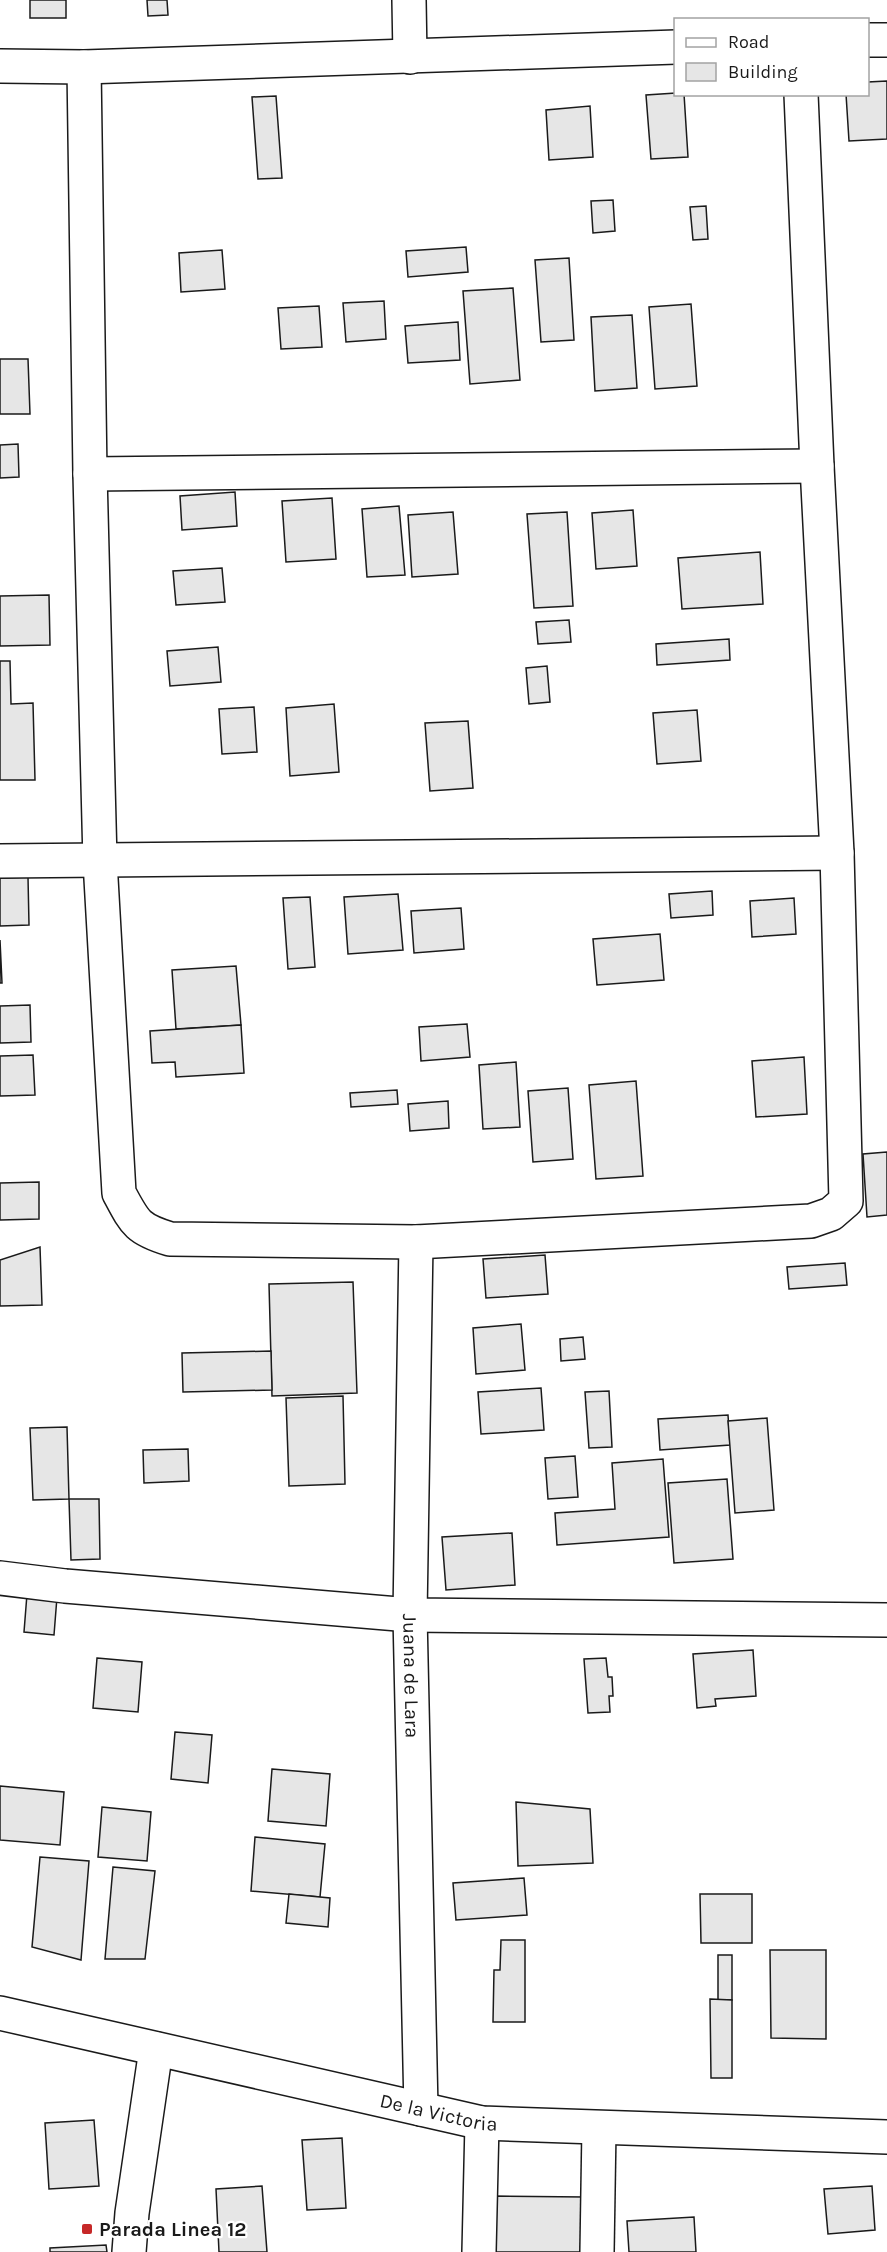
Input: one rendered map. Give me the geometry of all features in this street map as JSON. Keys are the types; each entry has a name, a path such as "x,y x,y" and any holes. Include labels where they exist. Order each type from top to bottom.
{"street":[{"path":"409,0 410,57"},
{"path":"869,40 887,40"},
{"path":"0,66 84,68 674,47"},
{"path":"84,68 90,474 100,861 119,1193 134,1222 149,1233 170,1239 416,1242 811,1221 831,1214 846,1201 837,853 801,96"},
{"path":"90,474 817,466"},
{"path":"0,861 837,853"},
{"name":"Juana de Lara","path":"416,1242 410,1615 421,2109"},
{"path":"0,1578 65,1586 410,1615 887,1620"},
{"name":"De la Victoria","path":"0,2013 482,2123 887,2137"},
{"path":"129,2252 132,2213 156,2049"},
{"path":"479,2252 482,2123"},
{"path":"597,2252 599,2128"}],"building":[{"path":"30,0 66,0 66,18 30,18"},
{"path":"147,0 167,0 168,15 148,16"},
{"path":"887,81 887,139 849,141 846,96 869,96 869,82"},
{"path":"674,93 674,96 684,96 688,157 651,159 646,95"},
{"path":"276,96 282,178 258,179 252,97"},
{"path":"590,106 593,157 549,160 546,110"},
{"path":"613,200 615,231 593,233 591,201"},
{"path":"706,206 708,239 693,240 690,207"},
{"path":"466,247 468,272 408,277 406,251"},
{"path":"222,250 225,289 181,292 179,253"},
{"path":"569,258 574,340 541,342 535,260"},
{"path":"513,288 520,380 470,384 463,291"},
{"path":"384,301 386,339 346,342 343,303"},
{"path":"691,304 697,386 655,389 649,307"},
{"path":"319,306 322,347 281,349 278,308"},
{"path":"632,315 637,388 595,391 591,317"},
{"path":"458,322 460,360 408,363 405,326"},
{"path":"0,359 28,359 30,414 0,414"},
{"path":"18,444 19,477 0,478 0,445"},
{"path":"235,492 237,526 182,530 180,496"},
{"path":"332,498 336,559 286,562 282,501"},
{"path":"399,506 405,575 367,577 362,509"},
{"path":"633,510 637,566 596,569 592,513"},
{"path":"453,512 458,574 412,577 408,515"},
{"path":"567,512 573,606 534,608 527,514"},
{"path":"760,552 763,604 682,609 678,558"},
{"path":"222,568 225,602 176,605 173,571"},
{"path":"49,595 50,645 0,646 0,596"},
{"path":"569,620 571,642 538,644 536,622"},
{"path":"729,639 730,660 657,665 656,644"},
{"path":"218,647 221,682 170,686 167,651"},
{"path":"0,661 10,661 11,704 33,703 35,780 0,780"},
{"path":"547,666 550,702 529,704 526,668"},
{"path":"334,704 339,772 290,776 286,708"},
{"path":"254,707 257,752 222,754 219,709"},
{"path":"697,710 701,761 657,764 653,713"},
{"path":"468,721 473,788 430,791 425,723"},
{"path":"28,877 29,925 0,926 0,878"},
{"path":"712,891 713,915 671,918 669,894"},
{"path":"398,894 403,950 348,954 344,897"},
{"path":"310,897 315,967 288,969 283,898"},
{"path":"794,898 796,934 752,937 750,901"},
{"path":"461,908 464,949 414,953 411,911"},
{"path":"660,934 664,980 597,985 593,939"},
{"path":"0,940 2,983 0,983"},
{"path":"236,966 241,1025 176,1029 172,970"},
{"path":"30,1005 31,1042 0,1043 0,1006"},
{"path":"467,1024 470,1057 421,1061 419,1027"},
{"path":"241,1025 244,1073 176,1077 175,1062 152,1063 150,1031"},
{"path":"33,1055 35,1095 0,1096 0,1056"},
{"path":"804,1057 807,1114 756,1117 752,1061"},
{"path":"516,1062 520,1127 483,1129 479,1065"},
{"path":"636,1081 643,1176 596,1179 589,1085"},
{"path":"568,1088 573,1159 533,1162 528,1091"},
{"path":"397,1090 398,1104 351,1107 350,1093"},
{"path":"448,1101 449,1128 410,1131 408,1104"},
{"path":"887,1152 887,1215 867,1217 863,1154"},
{"path":"39,1182 39,1219 0,1220 0,1183"},
{"path":"40,1247 42,1305 0,1306 0,1260"},
{"path":"545,1255 548,1294 486,1298 483,1259"},
{"path":"845,1263 847,1285 789,1289 787,1267"},
{"path":"353,1282 357,1393 272,1396 269,1284"},
{"path":"521,1324 525,1370 476,1374 473,1328"},
{"path":"583,1337 585,1359 561,1361 560,1339"},
{"path":"271,1351 272,1390 183,1392 182,1353"},
{"path":"541,1388 544,1430 481,1434 478,1392"},
{"path":"609,1391 612,1447 589,1448 585,1392"},
{"path":"343,1396 345,1484 289,1486 286,1398"},
{"path":"728,1415 730,1445 660,1450 658,1419"},
{"path":"767,1418 774,1510 735,1513 728,1421"},
{"path":"67,1427 69,1499 33,1500 30,1428"},
{"path":"188,1449 189,1481 144,1483 143,1450"},
{"path":"575,1456 578,1497 548,1499 545,1458"},
{"path":"663,1459 669,1537 557,1545 555,1513 615,1509 612,1463"},
{"path":"727,1479 733,1559 674,1563 668,1483"},
{"path":"69,1499 99,1499 100,1559 71,1560"},
{"path":"512,1533 515,1585 446,1590 442,1537"},
{"path":"27,1594 57,1597 54,1635 24,1632"},
{"path":"753,1650 756,1696 715,1699 716,1706 697,1708 693,1654"},
{"path":"97,1658 142,1662 138,1712 93,1708"},
{"path":"606,1658 608,1677 612,1677 613,1696 609,1696 610,1712 588,1713 584,1659"},
{"path":"175,1732 212,1735 208,1783 171,1779"},
{"path":"272,1769 330,1774 326,1826 268,1821"},
{"path":"0,1786 64,1792 60,1845 0,1840"},
{"path":"516,1802 590,1809 593,1863 518,1866"},
{"path":"102,1807 151,1812 147,1861 98,1857"},
{"path":"255,1837 325,1844 320,1897 251,1891"},
{"path":"40,1857 89,1861 81,1960 32,1947"},
{"path":"113,1867 155,1871 145,1959 105,1959"},
{"path":"524,1878 527,1915 456,1920 453,1883"},
{"path":"289,1894 330,1898 328,1927 286,1923"},
{"path":"700,1894 752,1894 752,1943 701,1943"},
{"path":"501,1940 525,1940 525,2022 493,2022 494,1970 500,1970"},
{"path":"770,1950 826,1950 826,2039 771,2038"},
{"path":"718,1955 732,1955 732,2000 718,2000"},
{"path":"710,1999 732,2000 732,2078 711,2078"},
{"path":"94,2120 99,2186 49,2189 45,2123"},
{"path":"342,2138 346,2208 307,2210 302,2140"},
{"path":"262,2186 267,2252 219,2252 216,2189"},
{"path":"872,2186 875,2230 828,2234 824,2189"},
{"path":"495,2196 585,2197 584,2252 495,2252"},
{"path":"694,2217 696,2252 629,2252 627,2221"},
{"path":"106,2245 107,2252 50,2252 50,2248"}],"place":[{"name":"Parada Linea 12","path":"87,2229"}]}
